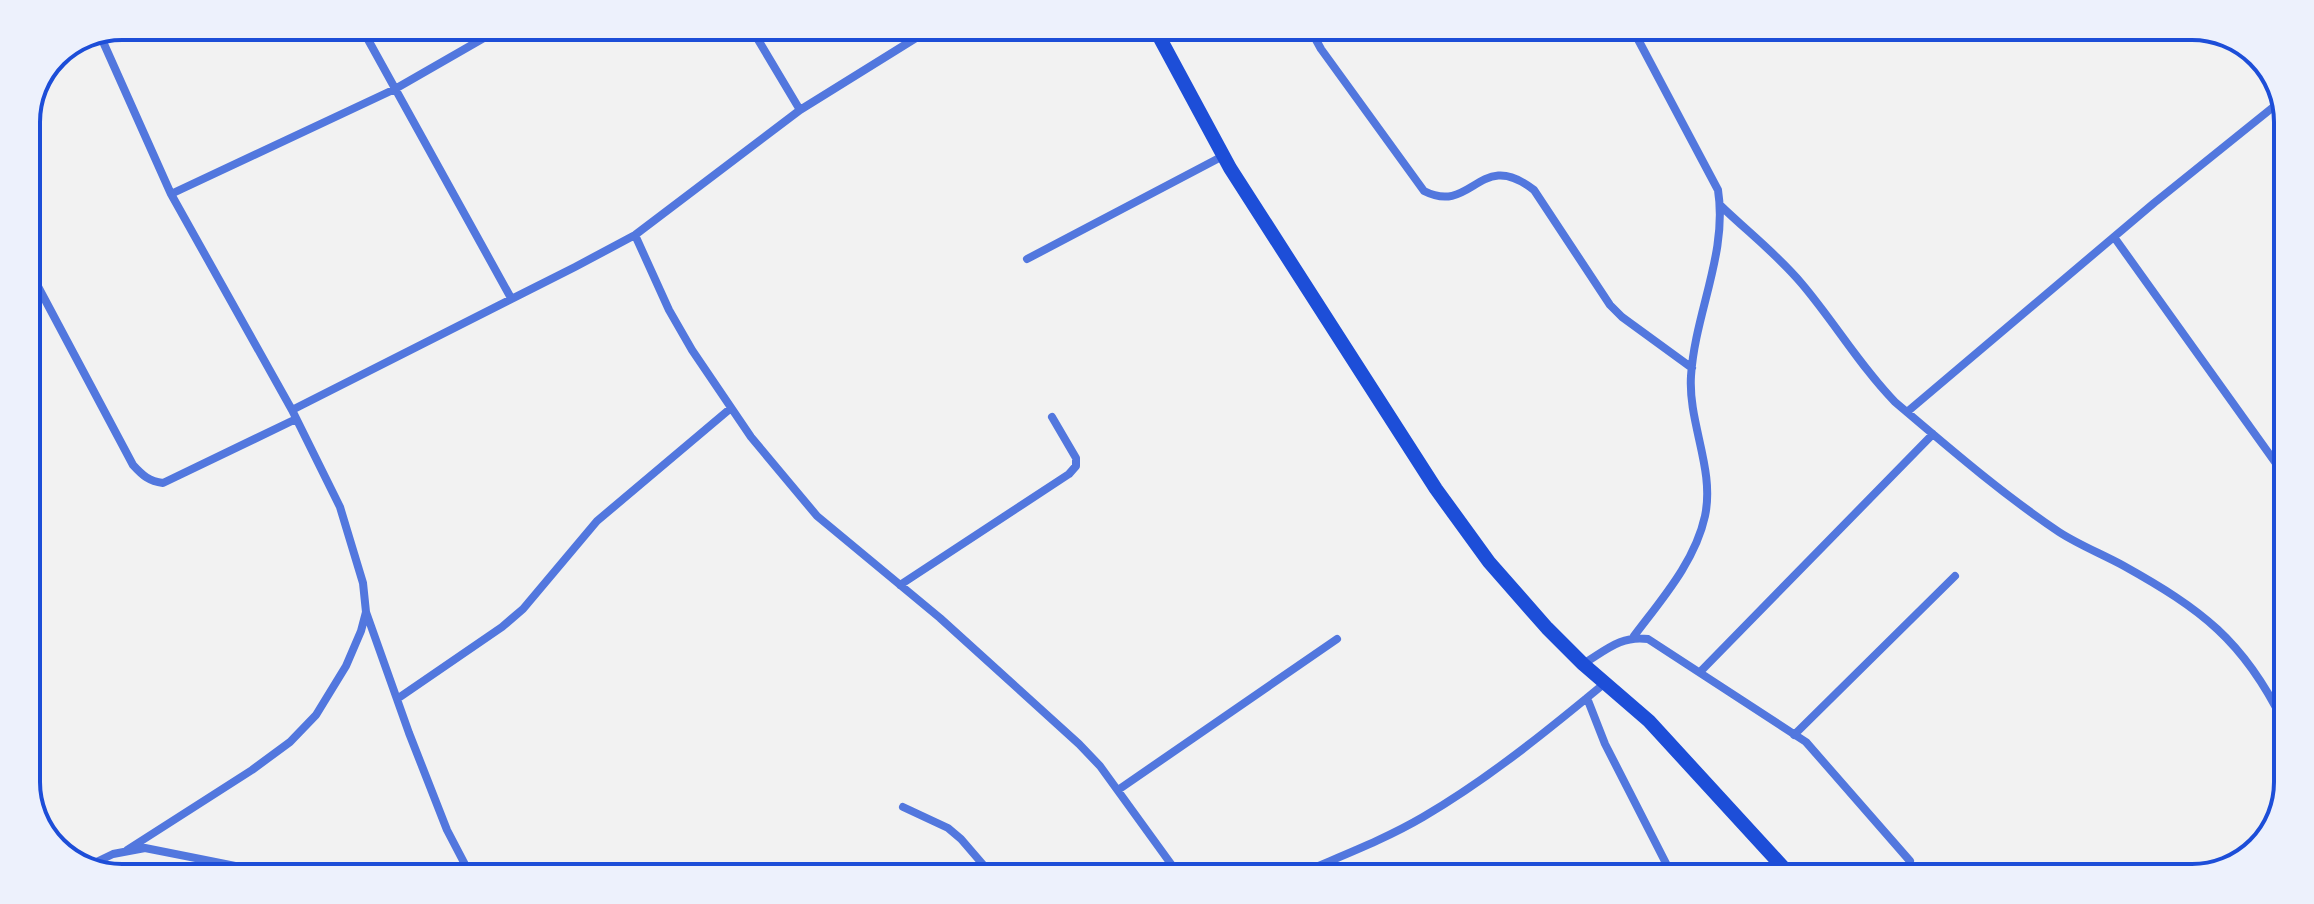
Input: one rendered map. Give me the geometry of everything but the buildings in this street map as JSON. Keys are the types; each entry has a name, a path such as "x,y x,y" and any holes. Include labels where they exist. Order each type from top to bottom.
{"main road":[{"path":"1161,40 1223,156 1436,489 1489,562 1583,664 1649,721 1780,864"}],"street":[{"path":"368,40 511,298"},
{"path":"171,194 395,89 480,40"},
{"path":"758,40 800,110"},
{"path":"40,290 133,465 142,476 163,483 635,235 800,110 913,40"},
{"path":"1316,40 1424,191 1445,198 1495,175 1520,179 1534,190 1610,305 1692,368"},
{"path":"1634,636 1678,577 1695,546 1706,515 1705,472 1692,399 1692,368 1697,330 1716,257 1721,206 1718,190 1638,40"},
{"path":"103,43 171,194 294,414 340,507 363,583 366,612 447,830 465,864"},
{"path":"1907,412 2272,108"},
{"path":"1027,259 1223,156"},
{"path":"1721,206 1802,283 1876,383 1907,412 2031,513 2210,620 2243,654 2274,703"},
{"path":"635,235 669,310 692,350 751,437 817,516 940,618 1079,744 1100,766 1171,864"},
{"path":"2114,237 2274,461"},
{"path":"397,699 502,627 523,609 597,521 731,408"},
{"path":"900,585 1069,474 1076,466 1076,458 1052,417"},
{"path":"1700,672 1933,434"},
{"path":"1794,735 1955,576"},
{"path":"101,861 127,850 290,742 316,715 346,666 366,612"},
{"path":"1583,664 1620,641 1634,636 1648,639 1806,742 1910,861"},
{"path":"1118,790 1337,639"},
{"path":"1323,864 1422,818 1475,783 1605,683"},
{"path":"1587,698 1605,744 1666,864"},
{"path":"903,807 948,828 983,864"},
{"path":"127,850 164,850 229,864"}]}
